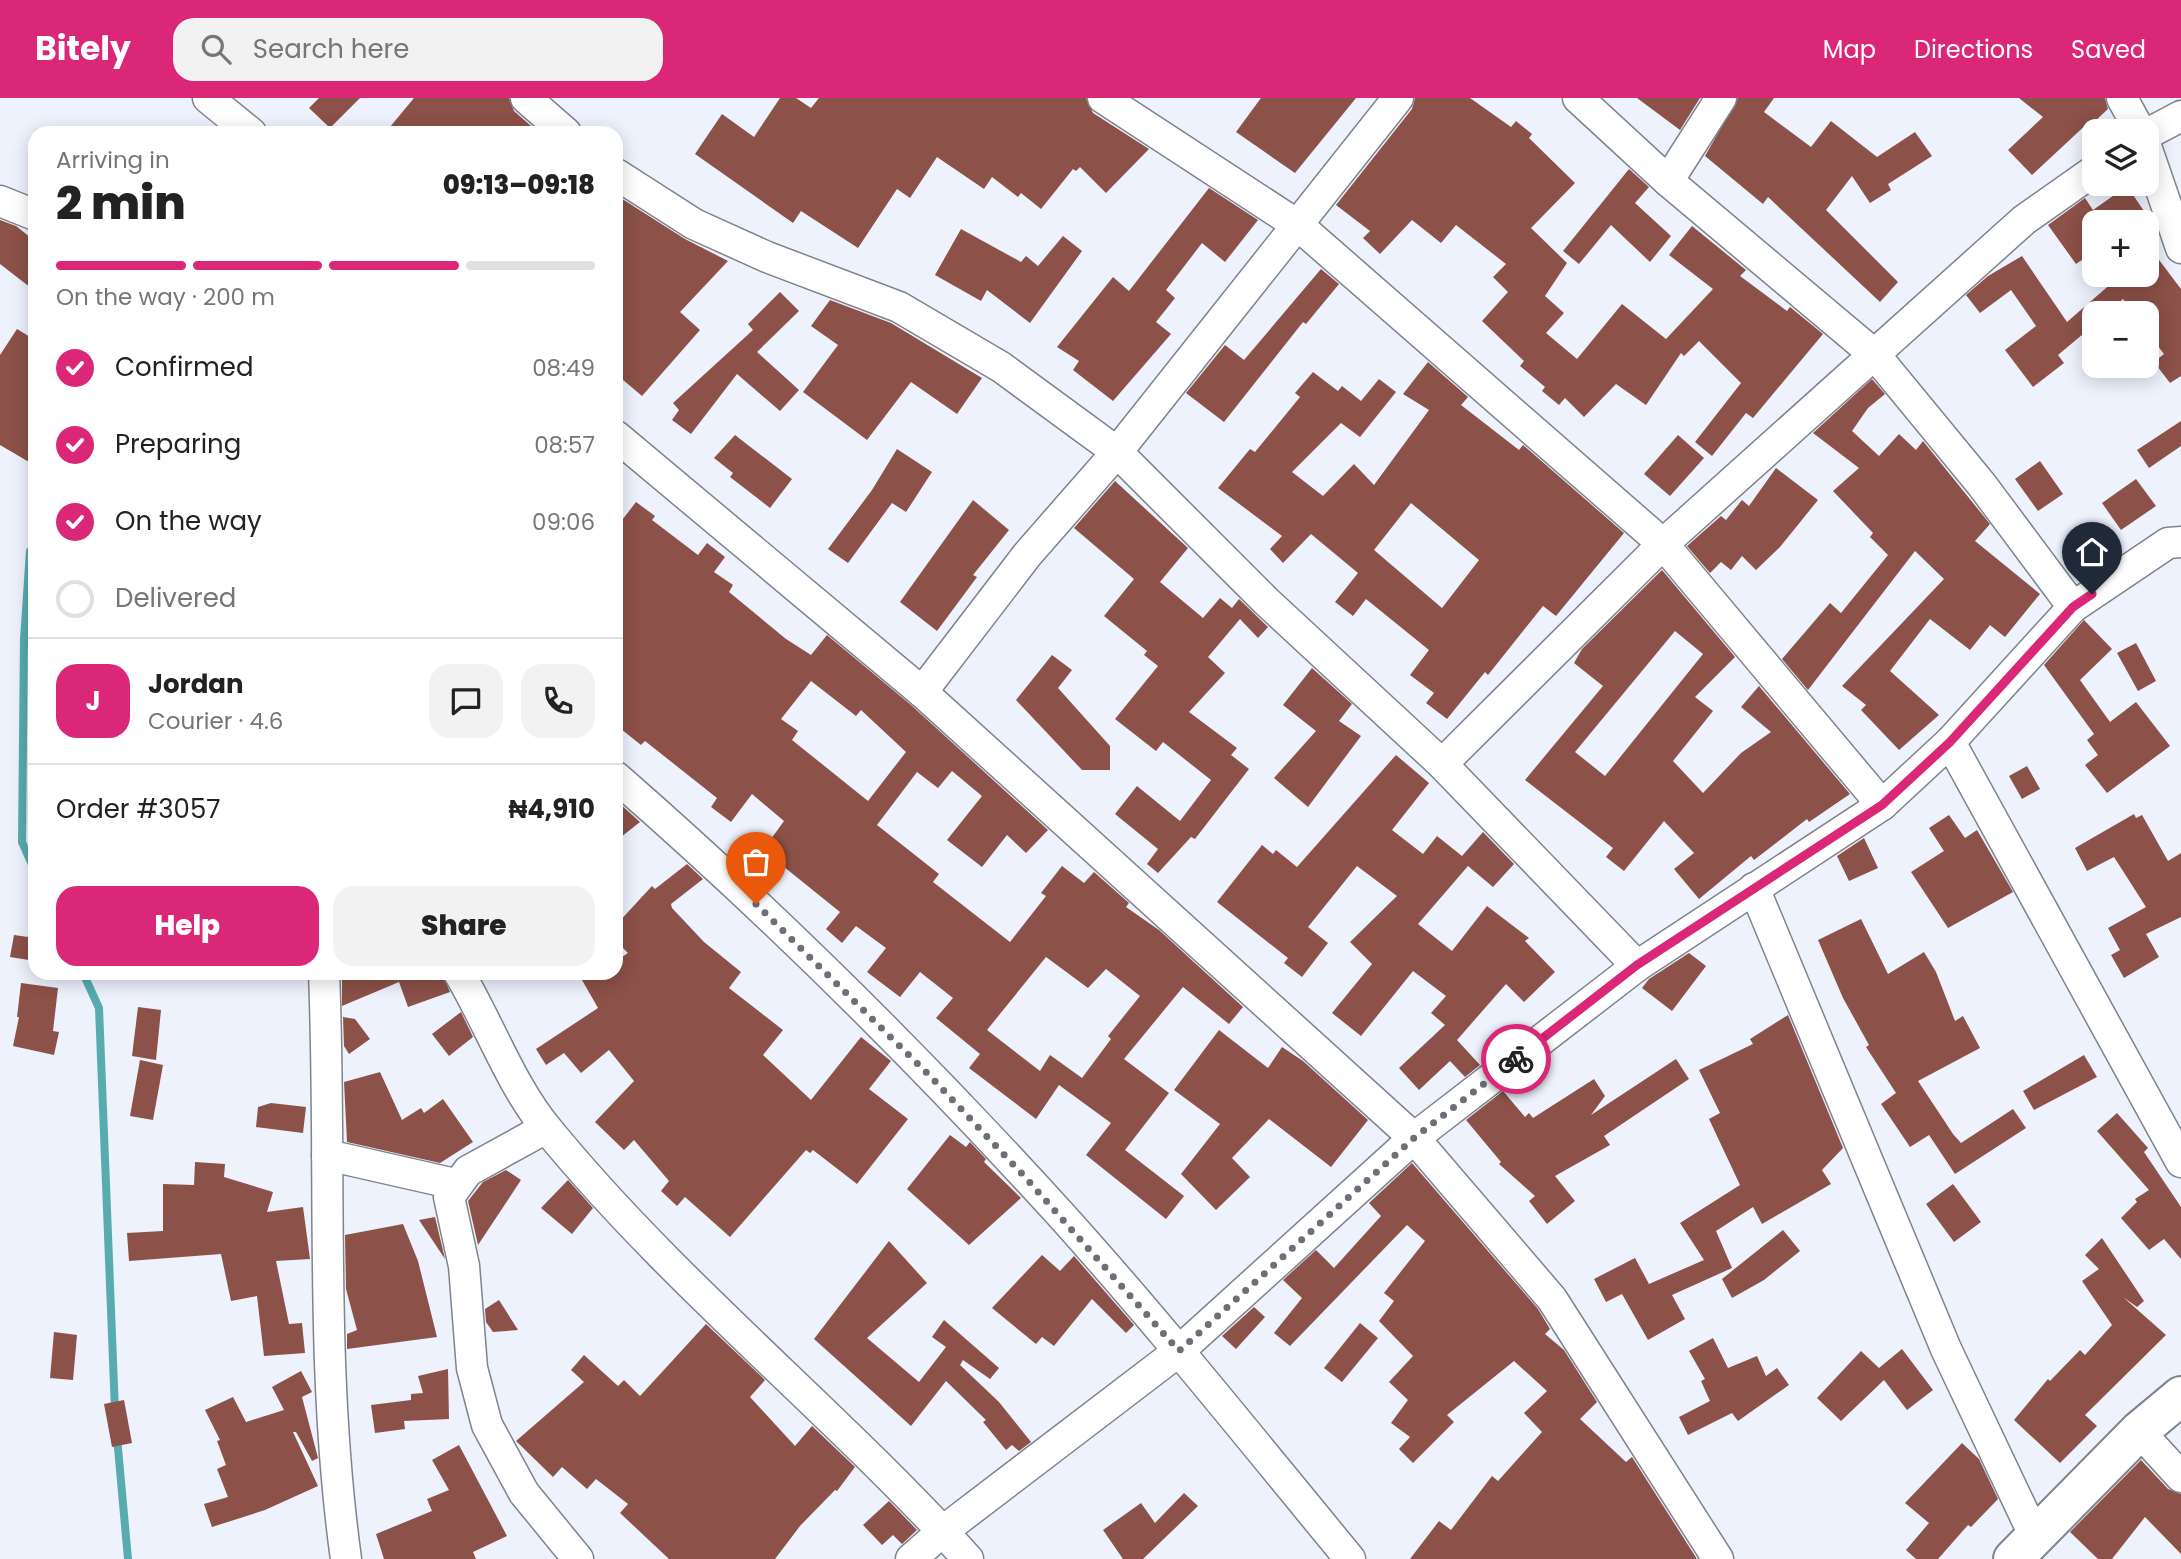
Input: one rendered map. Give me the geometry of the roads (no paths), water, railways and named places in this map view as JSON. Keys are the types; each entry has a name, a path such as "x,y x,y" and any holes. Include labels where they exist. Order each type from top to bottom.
{"street":[{"path":"208,98 242,126"},
{"path":"526,98 558,126"},
{"path":"1103,98 1299,226 1663,544 1882,805"},
{"path":"922,692 1027,555 1116,452 1299,226 1398,98"},
{"path":"1578,98 1668,181 1875,355 1982,485 2073,607"},
{"path":"1668,181 1721,98"},
{"path":"2122,98 2133,119"},
{"path":"2159,128 2181,116"},
{"path":"623,179 694,225 767,257 899,307 1001,367 1116,452 1266,601 1443,764 1637,965"},
{"path":"1443,764 1663,544 2024,220 2082,179"},
{"path":"2159,184 2181,248"},
{"path":"0,201 28,212"},
{"path":"623,442 922,692 1414,1138 1552,1299 1718,1559"},
{"path":"911,1559 943,1531 1179,1351 1414,1138 1637,965 1882,805 1950,742 2073,607 2168,543 2181,542"},
{"path":"1950,742 2181,1162"},
{"path":"623,783 717,865 932,1078 1062,1216 1179,1351 1350,1559"},
{"path":"1754,888 1946,1349 2024,1548 2138,1432 2181,1396"},
{"path":"324,980 328,1068 327,1220 337,1489 346,1559"},
{"path":"463,980 546,1128 723,1317 943,1531 968,1559"},
{"path":"546,1128 468,1171 455,1184 449,1197 464,1266 472,1367 487,1426 524,1493 578,1559"},
{"path":"327,1155 455,1184"},
{"path":"2138,1432 2181,1477"}],"waterway":[{"path":"28,580 24,639 22,842 28,855"},
{"path":"86,980 99,1008 115,1411"},
{"path":"117,1437 128,1559"}]}
